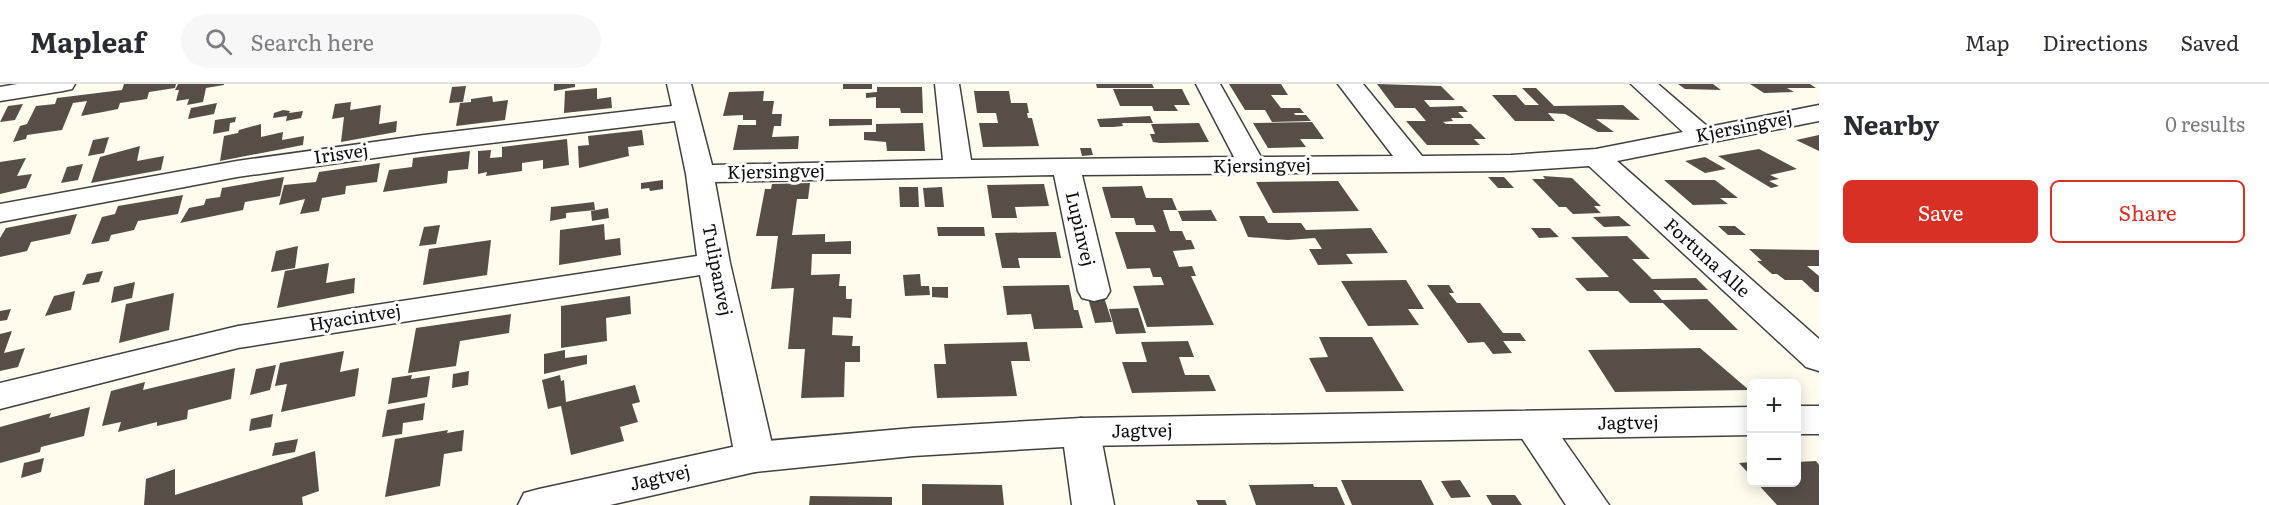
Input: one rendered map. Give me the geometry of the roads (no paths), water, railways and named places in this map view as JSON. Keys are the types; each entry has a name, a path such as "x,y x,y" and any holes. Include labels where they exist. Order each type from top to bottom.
{"street":[{"path":"0,94 63,84"},
{"path":"947,84 958,168"},
{"path":"1208,84 1252,166"},
{"path":"1350,84 1414,164"},
{"path":"1643,84 1702,135"},
{"name":"Tulipanvej","path":"682,98 700,174 714,263 755,457"},
{"name":"Irisvej","path":"0,213 237,169 436,141 682,98"},
{"name":"Kjersingvej","path":"700,174 958,168 1511,163 1596,157 1819,113"},
{"name":"Fortuna Alle","path":"1596,157 1819,359"},
{"name":"Lupinvej","path":"1066,167 1094,291"},
{"name":"Hyacintvej","path":"0,396 238,337 714,263"},
{"path":"1801,420 1819,420"},
{"name":"Jagtvej","path":"539,505 755,457 913,442 1081,432 1747,421"},
{"path":"1532,424 1588,505"},
{"path":"1081,432 1093,505"}]}
